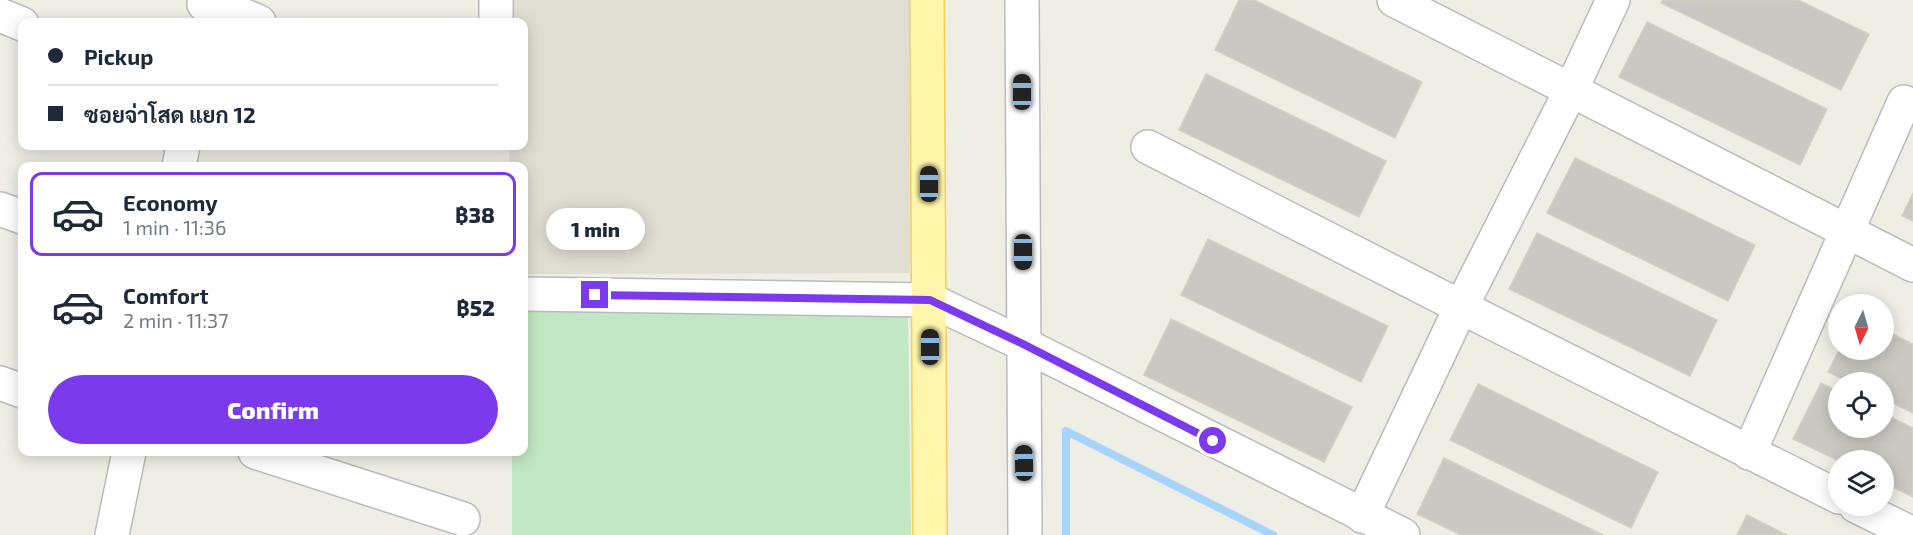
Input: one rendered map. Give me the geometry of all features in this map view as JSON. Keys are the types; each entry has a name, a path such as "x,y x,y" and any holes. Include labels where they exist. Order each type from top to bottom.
{"main road":[{"path":"927,0 930,535"}],"street":[{"path":"496,0 496,18"},
{"path":"1022,0 1025,535"},
{"path":"1394,0 1913,265"},
{"path":"1362,516 1461,307 1613,0"},
{"path":"204,9 217,4 250,18"},
{"path":"0,15 18,22"},
{"path":"1749,453 1904,102"},
{"path":"1148,147 1828,492"},
{"path":"0,209 18,216"},
{"path":"528,294 930,300 1023,344 1402,535"},
{"path":"0,383 18,390"},
{"path":"112,535 128,456"},
{"path":"267,456 463,519"},
{"path":"1876,516 1913,534"}],"shaded area":[{"path":"508,0 909,0 910,273 528,274 528,162 510,162 509,150 528,150 528,18 509,18"}],"green space":[{"path":"528,311 908,316 911,535 512,535 512,456 528,456"}],"building":[{"path":"1239,0 1254,0 1422,82 1395,138 1215,50"},
{"path":"1663,0 1798,0 1869,34 1841,90 1661,3"},
{"path":"1647,22 1827,109 1800,165 1619,77"},
{"path":"1206,74 1386,161 1359,217 1179,130"},
{"path":"1575,158 1755,245 1728,301 1547,213"},
{"path":"1913,193 1913,221 1902,216"},
{"path":"1537,233 1717,320 1690,376 1509,289"},
{"path":"1208,239 1388,326 1361,382 1181,295"},
{"path":"1171,319 1352,407 1324,462 1144,375"},
{"path":"1894,335 1913,344 1913,413 1894,404 1894,372 1828,372 1834,360 1894,360"},
{"path":"1821,383 1828,386 1828,438 1894,438 1894,419 1913,428 1913,497 1894,488 1894,450 1828,450 1828,456 1793,439"},
{"path":"1478,384 1658,472 1631,528 1450,440"},
{"path":"1444,458 1603,535 1461,535 1417,514"},
{"path":"1747,515 1787,535 1737,535"}],"waterway":[{"path":"1066,535 1066,431 1273,535"}],"route":[{"path":"595,295 930,300 1023,344 1213,441"}]}
